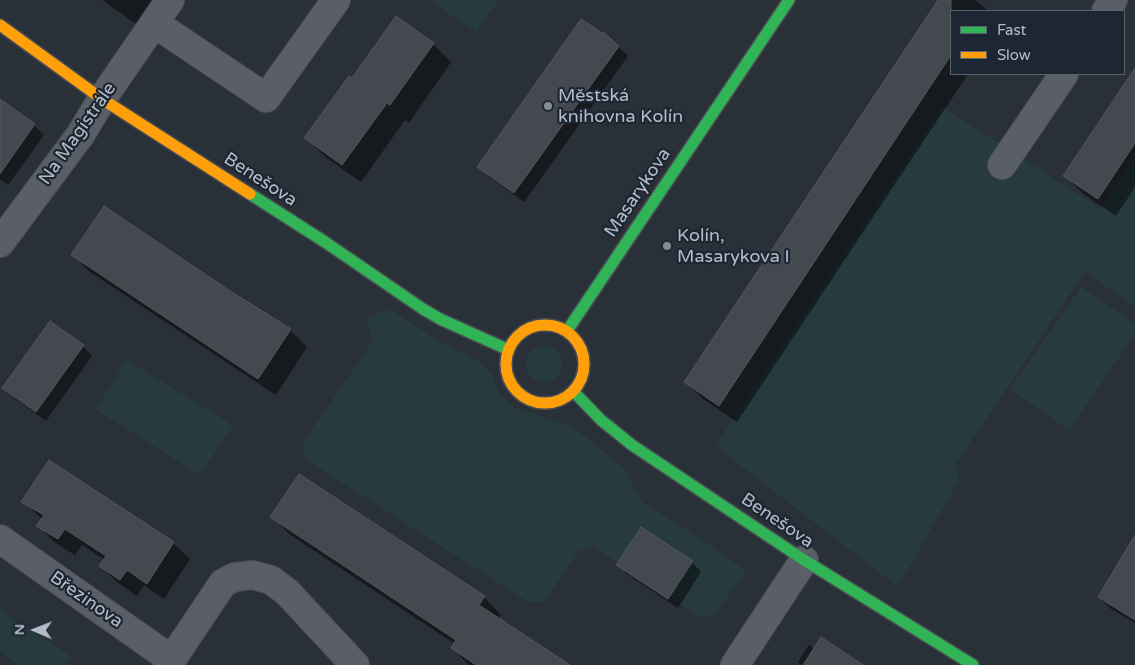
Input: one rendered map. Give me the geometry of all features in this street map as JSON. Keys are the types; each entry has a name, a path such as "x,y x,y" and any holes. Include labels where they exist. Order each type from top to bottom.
{"street":[{"name":"Na Magistrále","path":"0,243 81,134 102,99 170,0"},
{"path":"154,23 266,98 336,0"},
{"name":"Masarykova","path":"567,332 788,0"},
{"name":"Benešova","path":"0,25 102,99 325,242 440,319 509,350"},
{"path":"1002,165 1063,75"},
{"path":"533,326 557,326 567,332 578,344 584,360 580,382 565,398 555,402 544,403 524,397 516,390 506,371 506,360 514,339 523,331 533,326"},
{"name":"Benešova","path":"573,391 601,420 632,445 804,560 973,665"},
{"name":"Březinova","path":"0,540 170,662"},
{"path":"735,665 804,560"},
{"path":"170,662 223,583 235,577 253,575 272,580 287,592 355,665"}],"green space":[{"path":"429,0 499,0 476,32"},
{"path":"942,107 1100,208 1135,158 1135,306 1085,272 956,464 959,480 898,587 715,446"},
{"path":"1081,287 1135,324 1135,334 1069,430 1010,389"},
{"path":"388,308 436,339 479,361 490,371 499,393 513,407 572,426 624,468 642,502 700,538 746,571 714,616 700,617 592,546 579,551 544,602 528,602 305,459 303,442 373,341 366,319"},
{"path":"544,346 556,352 562,364 556,376 544,382 532,376 526,364 532,352"},
{"path":"127,360 233,425 200,475 95,409"},
{"path":"0,610 72,657 67,665 19,665 0,652"}],"building":[{"path":"938,0 951,0 950,57 719,406 684,382"},
{"path":"396,16 434,43 390,105 387,103 342,165 304,138 349,76 352,78"},
{"name":"Městská knihovna Kolín","path":"581,19 603,32 619,46 514,193 477,167"},
{"path":"1135,68 1135,143 1098,199 1063,176"},
{"path":"0,99 35,124 0,174"},
{"path":"104,206 227,289 291,329 258,379 71,255"},
{"path":"50,321 84,345 36,412 2,388"},
{"path":"49,460 174,542 147,584 127,570 120,580 99,566 106,556 65,529 58,539 36,526 44,515 21,502"},
{"path":"299,474 485,596 479,605 570,665 476,665 451,648 456,640 270,517"},
{"path":"641,527 693,561 668,599 616,565"},
{"path":"1135,535 1135,620 1098,597"},
{"path":"821,637 863,665 803,665"}],"traffic: fast":[{"path":"567,331 789,0"},
{"path":"250,194 325,242 423,309 440,319 509,350"},
{"path":"573,391 601,420 632,445 804,560 973,665"}],"traffic: slow":[{"path":"0,25 102,99 250,194"},
{"path":"545,325 560,328 573,336 581,349 584,364 581,379 573,392 560,400 545,403 530,400 517,392 509,379 506,364 509,349 517,336 530,328 545,325"}],"place":[{"name":"Městská knihovna Kolín","path":"548,106"},
{"name":"Kolín, Masarykova I","path":"667,246"}]}
